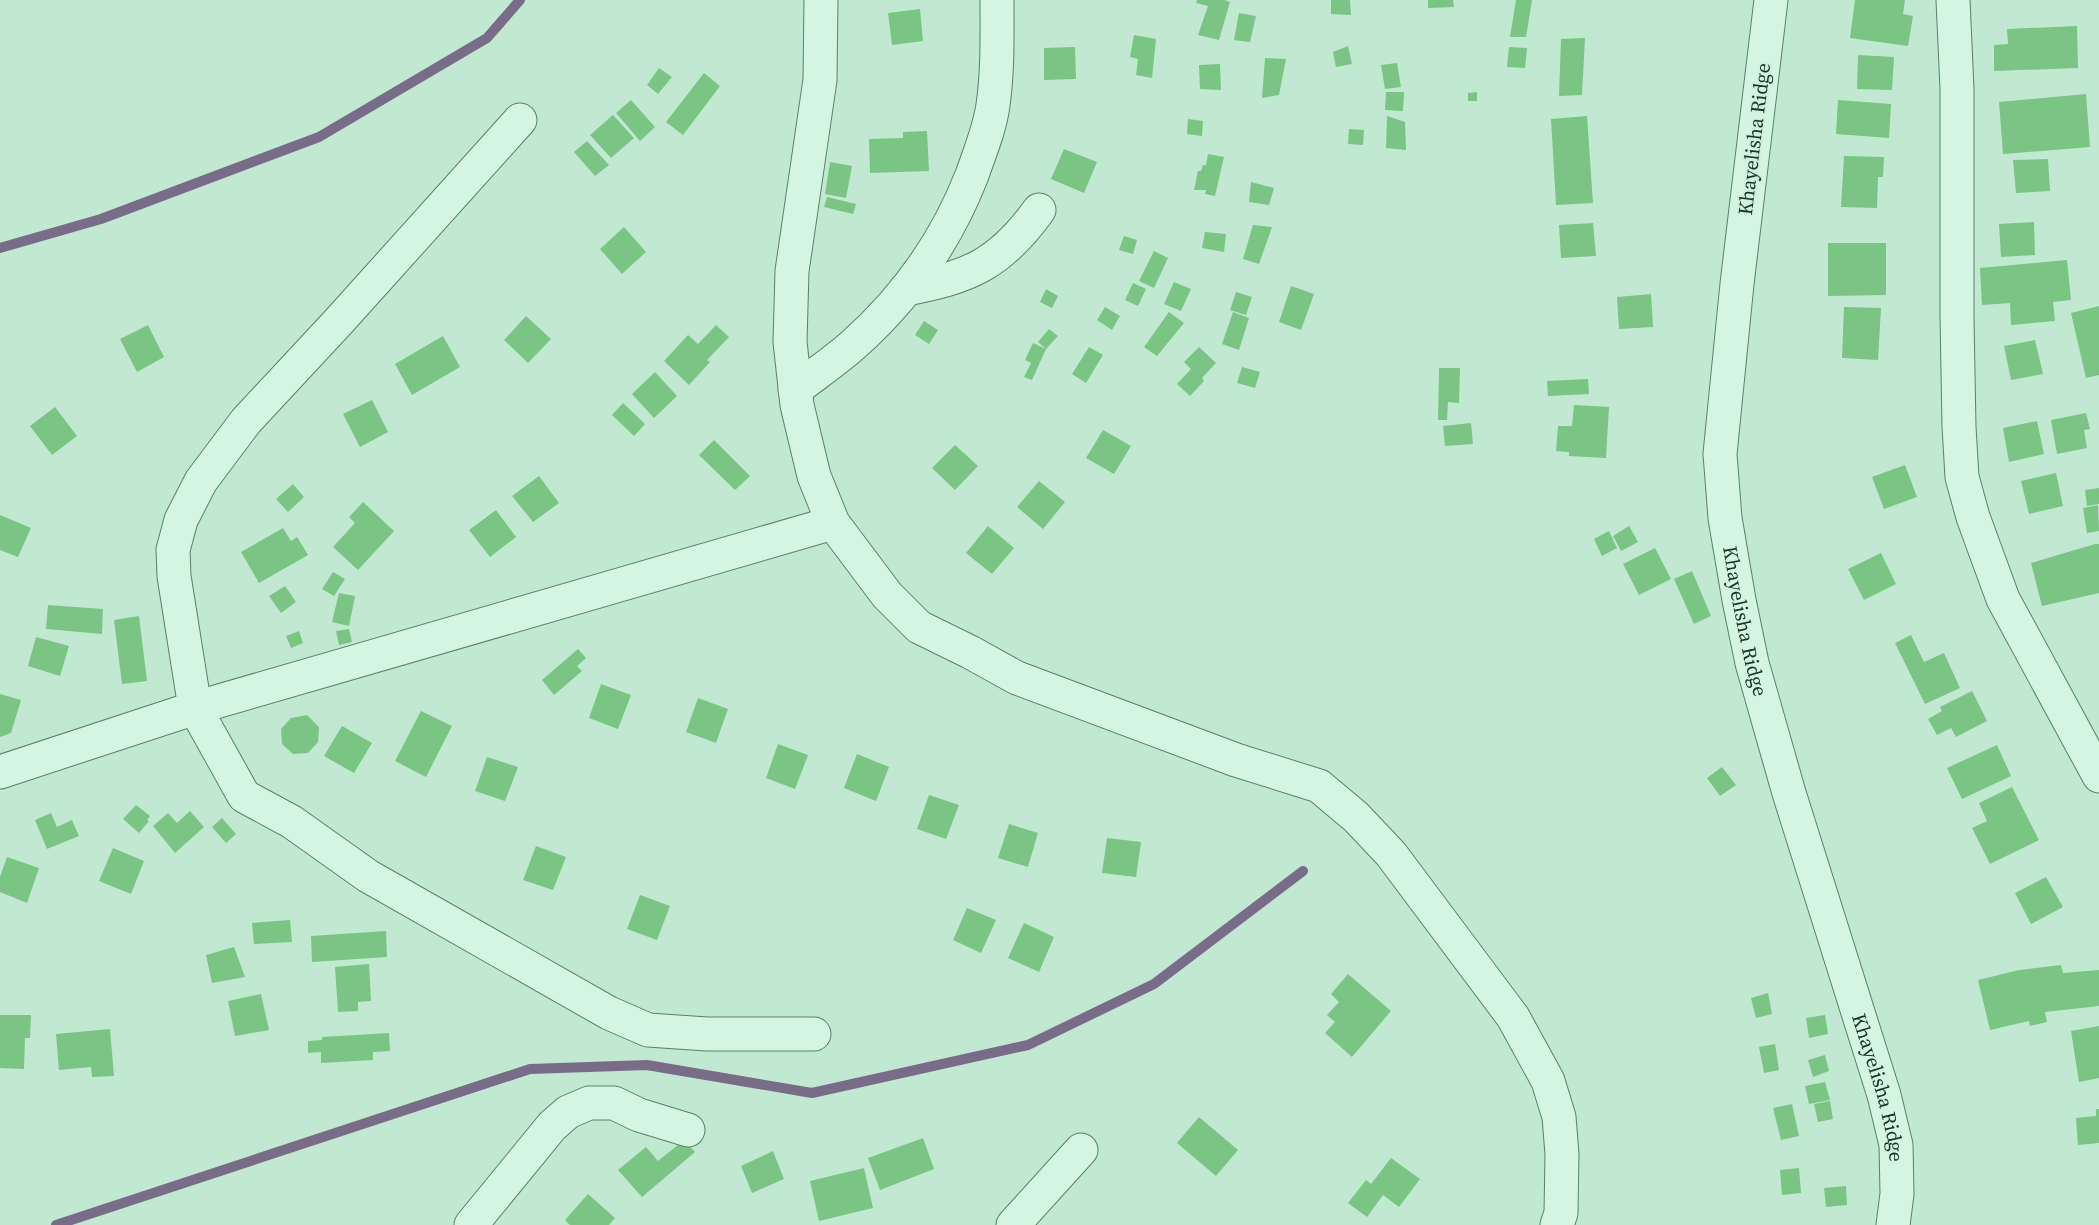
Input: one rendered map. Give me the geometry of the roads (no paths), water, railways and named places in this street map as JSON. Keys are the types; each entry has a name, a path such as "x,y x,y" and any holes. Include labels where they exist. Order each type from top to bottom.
{"street":[{"path":"821,0 820,80 792,271 790,342 797,405 814,476 833,523 887,594 919,627 1017,678 1236,760 1319,786 1356,817 1391,854 1513,1017 1548,1080 1559,1117 1562,1154 1561,1213 1557,1225"},
{"path":"795,390 853,345 893,306 929,261 958,208 981,152 993,108 998,64 997,0"},
{"name":"Khayelisha Ridge","path":"1771,0 1737,284 1720,454 1725,518 1752,663 1789,793 1884,1095 1896,1145 1897,1194 1893,1225"},
{"path":"1953,0 1958,89 1957,317 1962,477 1973,517 2003,599 2099,776"},
{"path":"520,120 246,421 201,481 181,519 173,550 183,643 195,708 244,796 292,822 368,876 609,1013 648,1030 707,1034 814,1034"},
{"path":"906,289 960,276 981,266 1005,250 1023,233 1039,210"},
{"path":"0,772 195,708 705,562 833,523"},
{"path":"471,1225 552,1126 568,1112 589,1103 614,1103 639,1115 688,1130"},
{"path":"1013,1225 1081,1150"}],"waterway":[{"path":"0,248 101,219 319,137 487,38 520,0"},
{"path":"56,1225 530,1069 647,1065 812,1093 1028,1045 1154,984 1303,871"}]}
